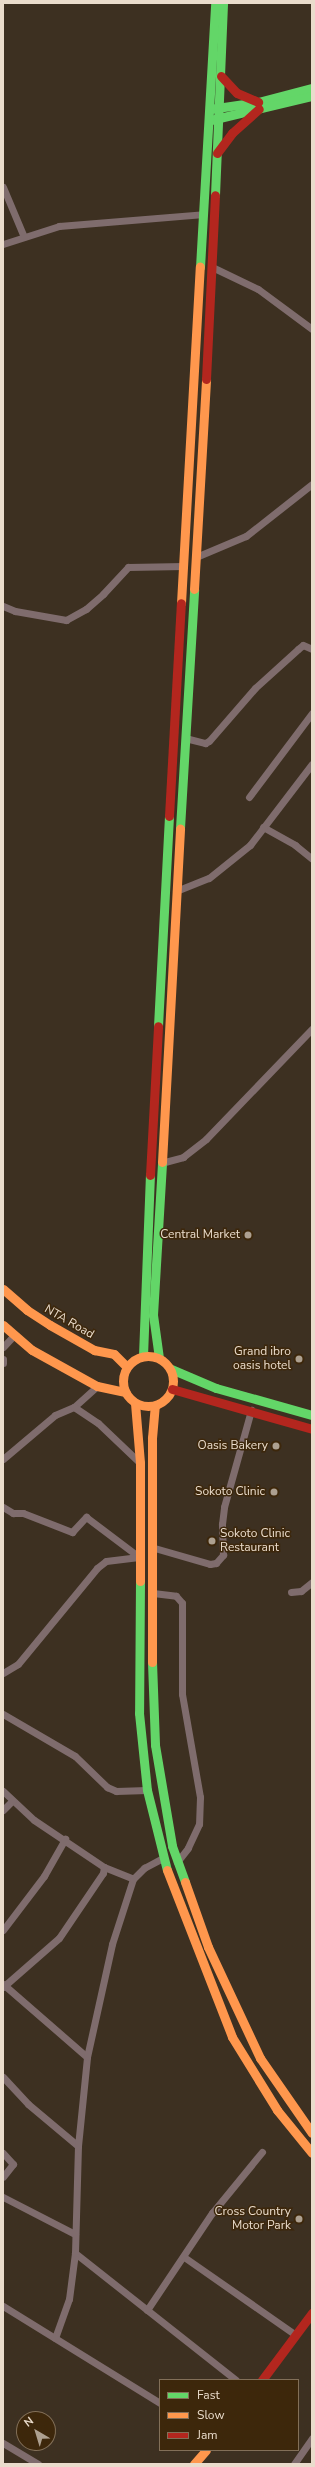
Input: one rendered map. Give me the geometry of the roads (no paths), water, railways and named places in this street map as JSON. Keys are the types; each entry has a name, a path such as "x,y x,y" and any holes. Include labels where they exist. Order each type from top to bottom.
{"main road":[{"path":"143,1356 143,1315 204,214 214,3"},
{"path":"159,1358 153,1315 212,267 220,109 223,3"},
{"path":"221,76 237,93 259,105"},
{"path":"208,120 219,119 312,88"},
{"path":"209,109 259,105 312,96"},
{"path":"217,153 232,133 259,105"},
{"name":"NTA Road","path":"3,1289 28,1310 50,1325 94,1350 114,1354 127,1367"},
{"path":"3,1325 32,1350 97,1386 125,1392"},
{"path":"171,1369 172,1389 163,1402 155,1406 144,1406 135,1403 125,1392 122,1384 127,1367 134,1360 143,1356 159,1358 171,1369 209,1385 312,1415"},
{"path":"172,1389 312,1428"},
{"path":"135,1403 140,1463 139,1713 147,1790 164,1858 183,1914 232,2037 277,2110 312,2153"},
{"path":"155,1406 152,1438 152,1681 155,1745 170,1838 177,1862 208,1948 260,2058 312,2133"},
{"path":"263,2379 312,2313"},
{"path":"194,2464 205,2451"}],"street":[{"path":"3,187 24,237"},
{"path":"3,244 60,226 204,214"},
{"path":"212,267 258,289 312,329"},
{"path":"196,557 246,536 312,484"},
{"path":"3,606 15,611 66,620 86,609 128,568 184,566"},
{"path":"185,738 206,742 209,741 255,688 298,648 303,645 312,649"},
{"path":"249,797 312,713"},
{"path":"176,891 209,878 250,845 312,764"},
{"path":"263,827 295,845 312,859"},
{"path":"161,1163 183,1157 206,1139 312,1029"},
{"path":"3,1347 14,1335"},
{"path":"3,1459 55,1415 74,1407 97,1386"},
{"path":"74,1407 98,1423 140,1463"},
{"path":"151,1547 210,1564 216,1563 223,1555 222,1524 224,1507 251,1410"},
{"path":"3,1507 13,1513 23,1513 72,1532 86,1517 139,1557"},
{"path":"3,1673 22,1659 97,1568 106,1561 139,1557"},
{"path":"291,1592 301,1591 312,1582"},
{"path":"153,1593 176,1596 182,1603 182,1694 200,1797 199,1824 188,1848 177,1862"},
{"path":"3,1714 75,1756 107,1787 116,1790 147,1790"},
{"path":"3,1791 34,1820 104,1866 133,1879"},
{"path":"3,1810 12,1801"},
{"path":"3,1930 44,1876 64,1840"},
{"path":"55,2338 69,2299 75,2253 78,2146 87,2057 112,1944 133,1879 144,1868 164,1858"},
{"path":"87,2057 4,1985 59,1938 104,1873 104,1866"},
{"path":"3,2078 28,2104 78,2146"},
{"path":"147,2310 184,2257 212,2213 262,2152"},
{"path":"3,2153 13,2164 3,2176"},
{"path":"3,2197 75,2234"},
{"path":"75,2253 235,2379"},
{"path":"184,2257 296,2335"},
{"path":"3,2306 159,2402"},
{"path":"294,2464 312,2438"},
{"path":"3,2443 38,2464"}],"place":[{"name":"Central Market","path":"248,1235"},
{"name":"Grand ibro oasis hotel","path":"299,1359"},
{"name":"Oasis Bakery","path":"276,1446"},
{"name":"Sokoto Clinic","path":"274,1492"},
{"name":"Sokoto Clinic Restaurant","path":"212,1541"},
{"name":"Cross Country Motor Park","path":"299,2219"}]}
